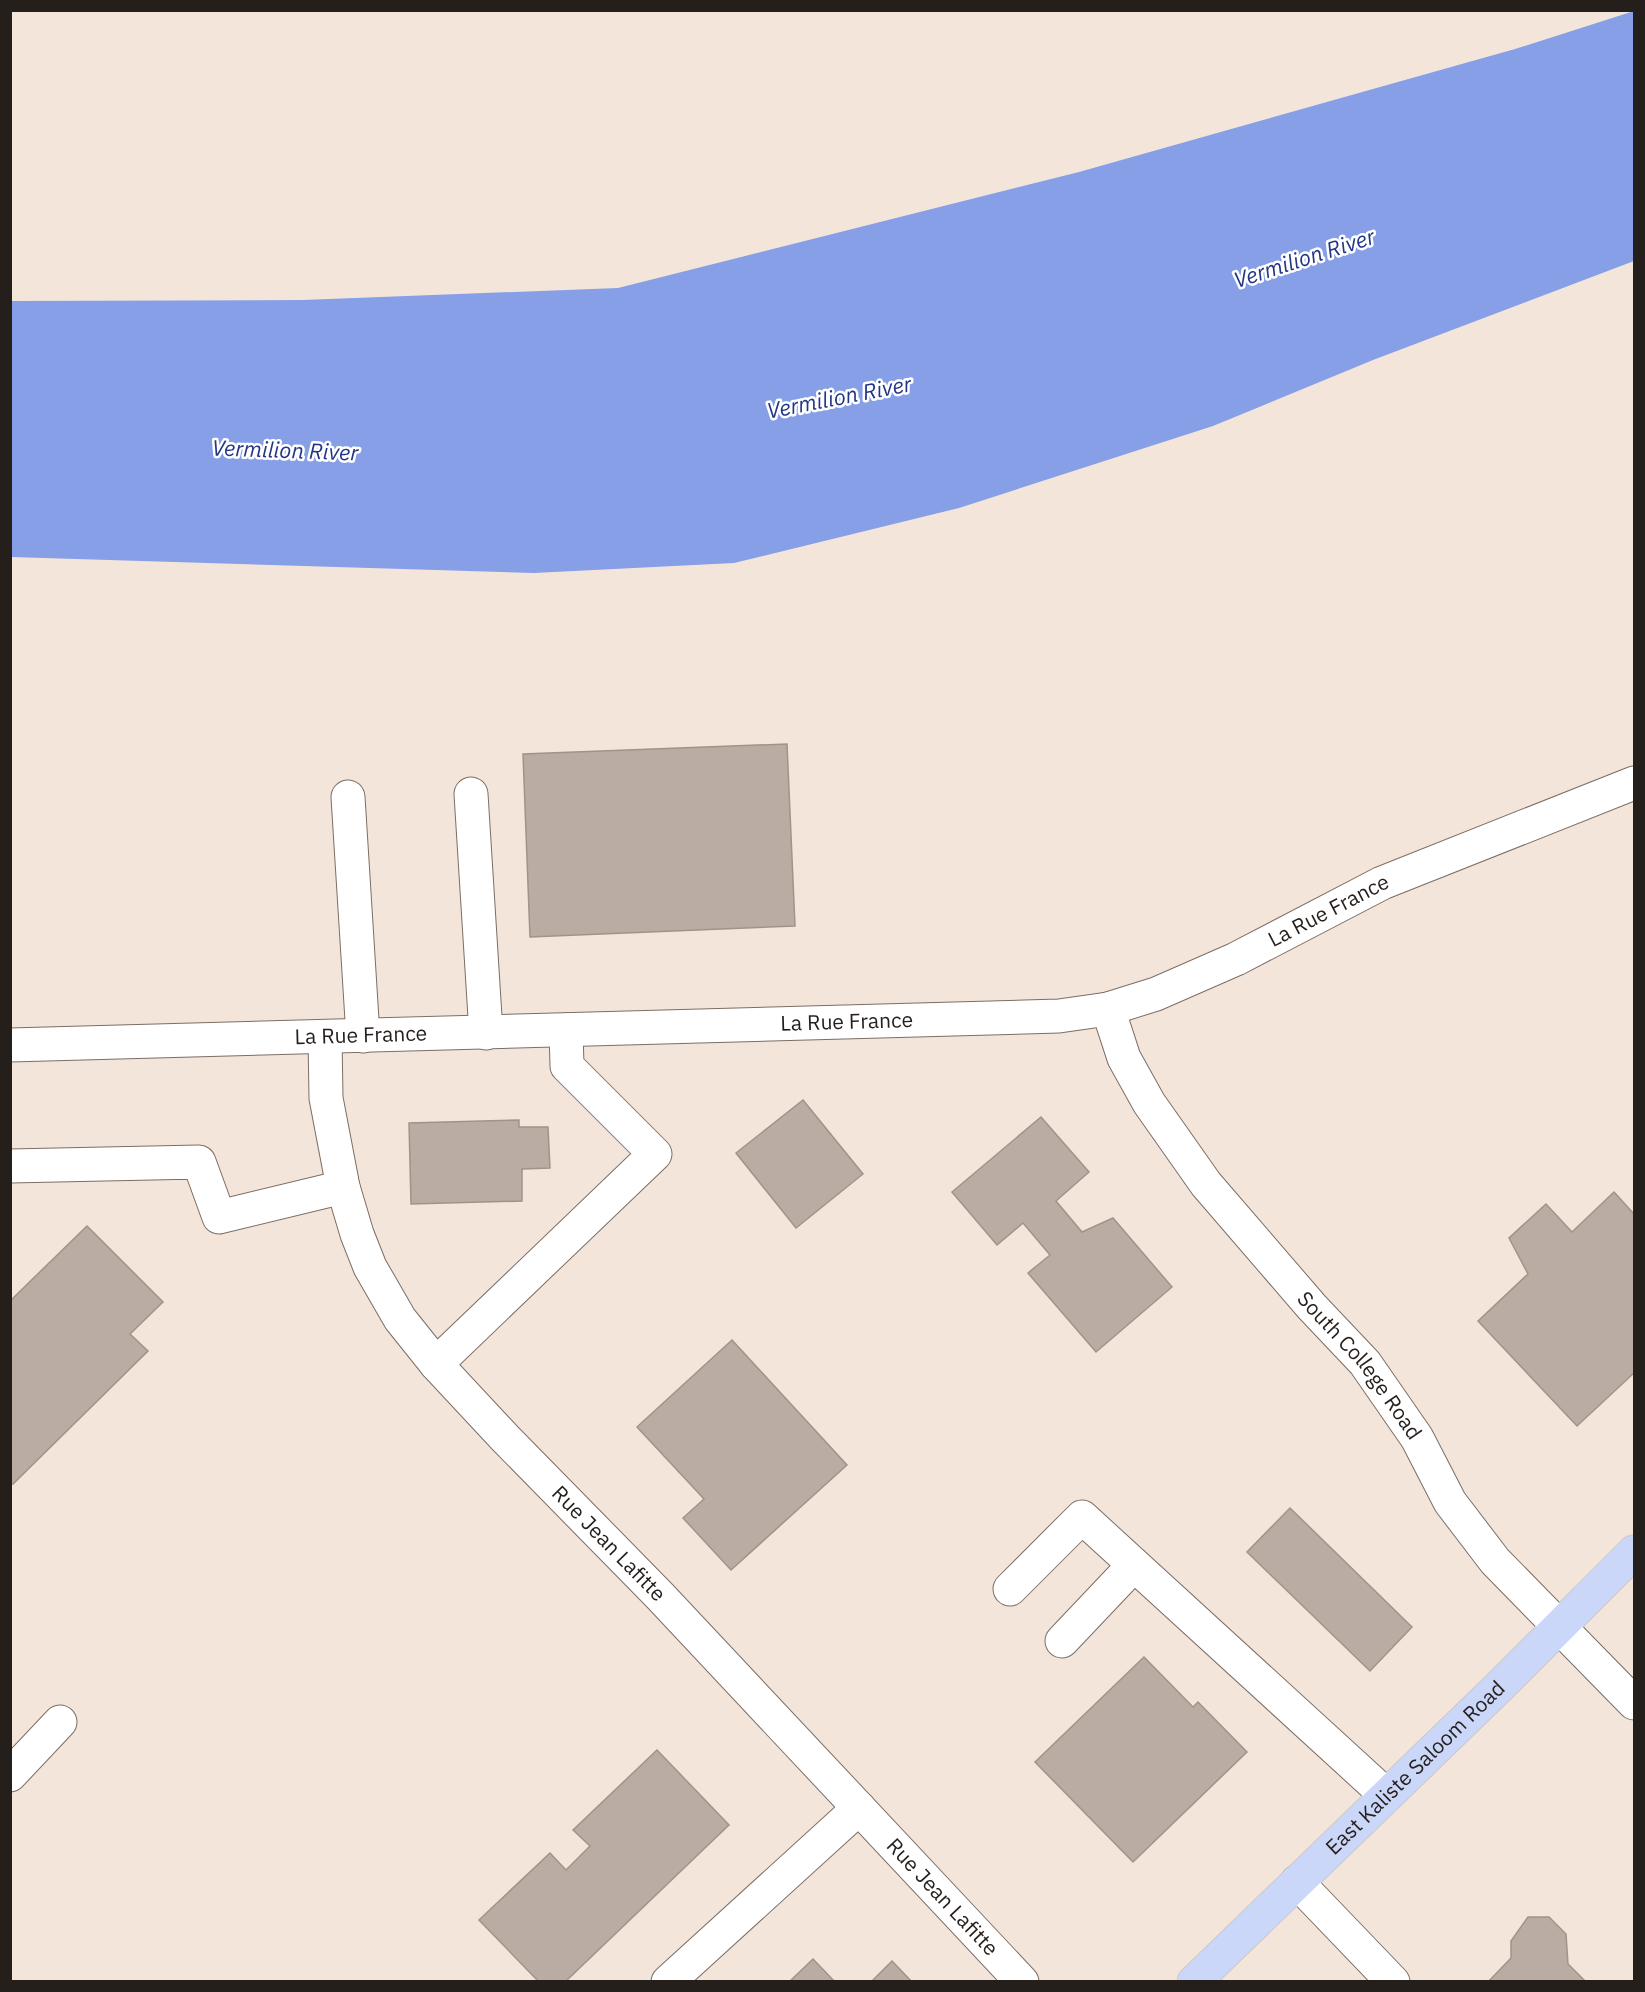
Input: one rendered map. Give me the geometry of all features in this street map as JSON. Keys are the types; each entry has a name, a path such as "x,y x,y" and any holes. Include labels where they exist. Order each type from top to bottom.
{"main road":[{"name":"East Kaliste Saloom Road","path":"1194,1982 1635,1552"}],"street":[{"name":"La Rue France","path":"10,1045 1059,1016 1108,1009 1156,994 1236,959 1382,883 1635,783"},
{"path":"471,794 486,1033"},
{"path":"348,797 363,1036"},
{"name":"South College Road","path":"1108,1009 1124,1058 1149,1103 1206,1184 1312,1307 1365,1363 1417,1438 1450,1502 1494,1561 1635,1703"},
{"path":"436,1364 655,1154 567,1066 566,1030"},
{"name":"Rue Jean Lafitte","path":"325,1037 326,1098 343,1187 370,1267 400,1318 436,1364 505,1438 660,1596 1022,1982"},
{"path":"14,1169 199,1162 219,1217 343,1187"},
{"path":"1010,1589 1082,1517 1386,1795"},
{"path":"1062,1641 1134,1565"},
{"path":"10,1775 60,1722"},
{"path":"668,1982 859,1808"},
{"path":"1297,1882 1393,1982"}],"water":[{"name":"Vermilion River","path":"1634,11 1634,261 1373,360 1213,426 959,508 734,563 534,573 11,557 11,301 303,300 618,288 1079,172 1515,49"}],"building":[{"path":"787,744 795,926 530,937 523,754"},
{"path":"803,1100 863,1174 796,1228 736,1153"},
{"path":"1041,1117 1089,1172 1056,1201 1082,1232 1113,1218 1172,1287 1096,1352 1028,1273 1050,1255 1023,1223 997,1245 952,1192"},
{"path":"519,1120 519,1127 548,1127 550,1168 522,1169 522,1201 411,1204 409,1123"},
{"path":"1614,1192 1634,1214 1634,1373 1577,1426 1478,1321 1528,1274 1509,1238 1546,1204 1572,1232"},
{"path":"87,1226 163,1302 130,1334 148,1351 13,1484 10,1482 10,1301"},
{"path":"732,1340 847,1465 731,1570 683,1518 704,1499 637,1427"},
{"path":"1290,1508 1412,1627 1370,1671 1247,1552"},
{"path":"1144,1657 1193,1707 1198,1702 1247,1752 1133,1862 1035,1762"},
{"path":"657,1750 729,1825 565,1982 539,1982 479,1920 550,1853 566,1870 590,1846 573,1830"},
{"path":"1528,1917 1549,1917 1566,1934 1568,1964 1586,1982 1488,1982 1511,1958 1511,1941"},
{"path":"813,1959 835,1982 789,1982"},
{"path":"892,1961 912,1982 871,1982"}]}
